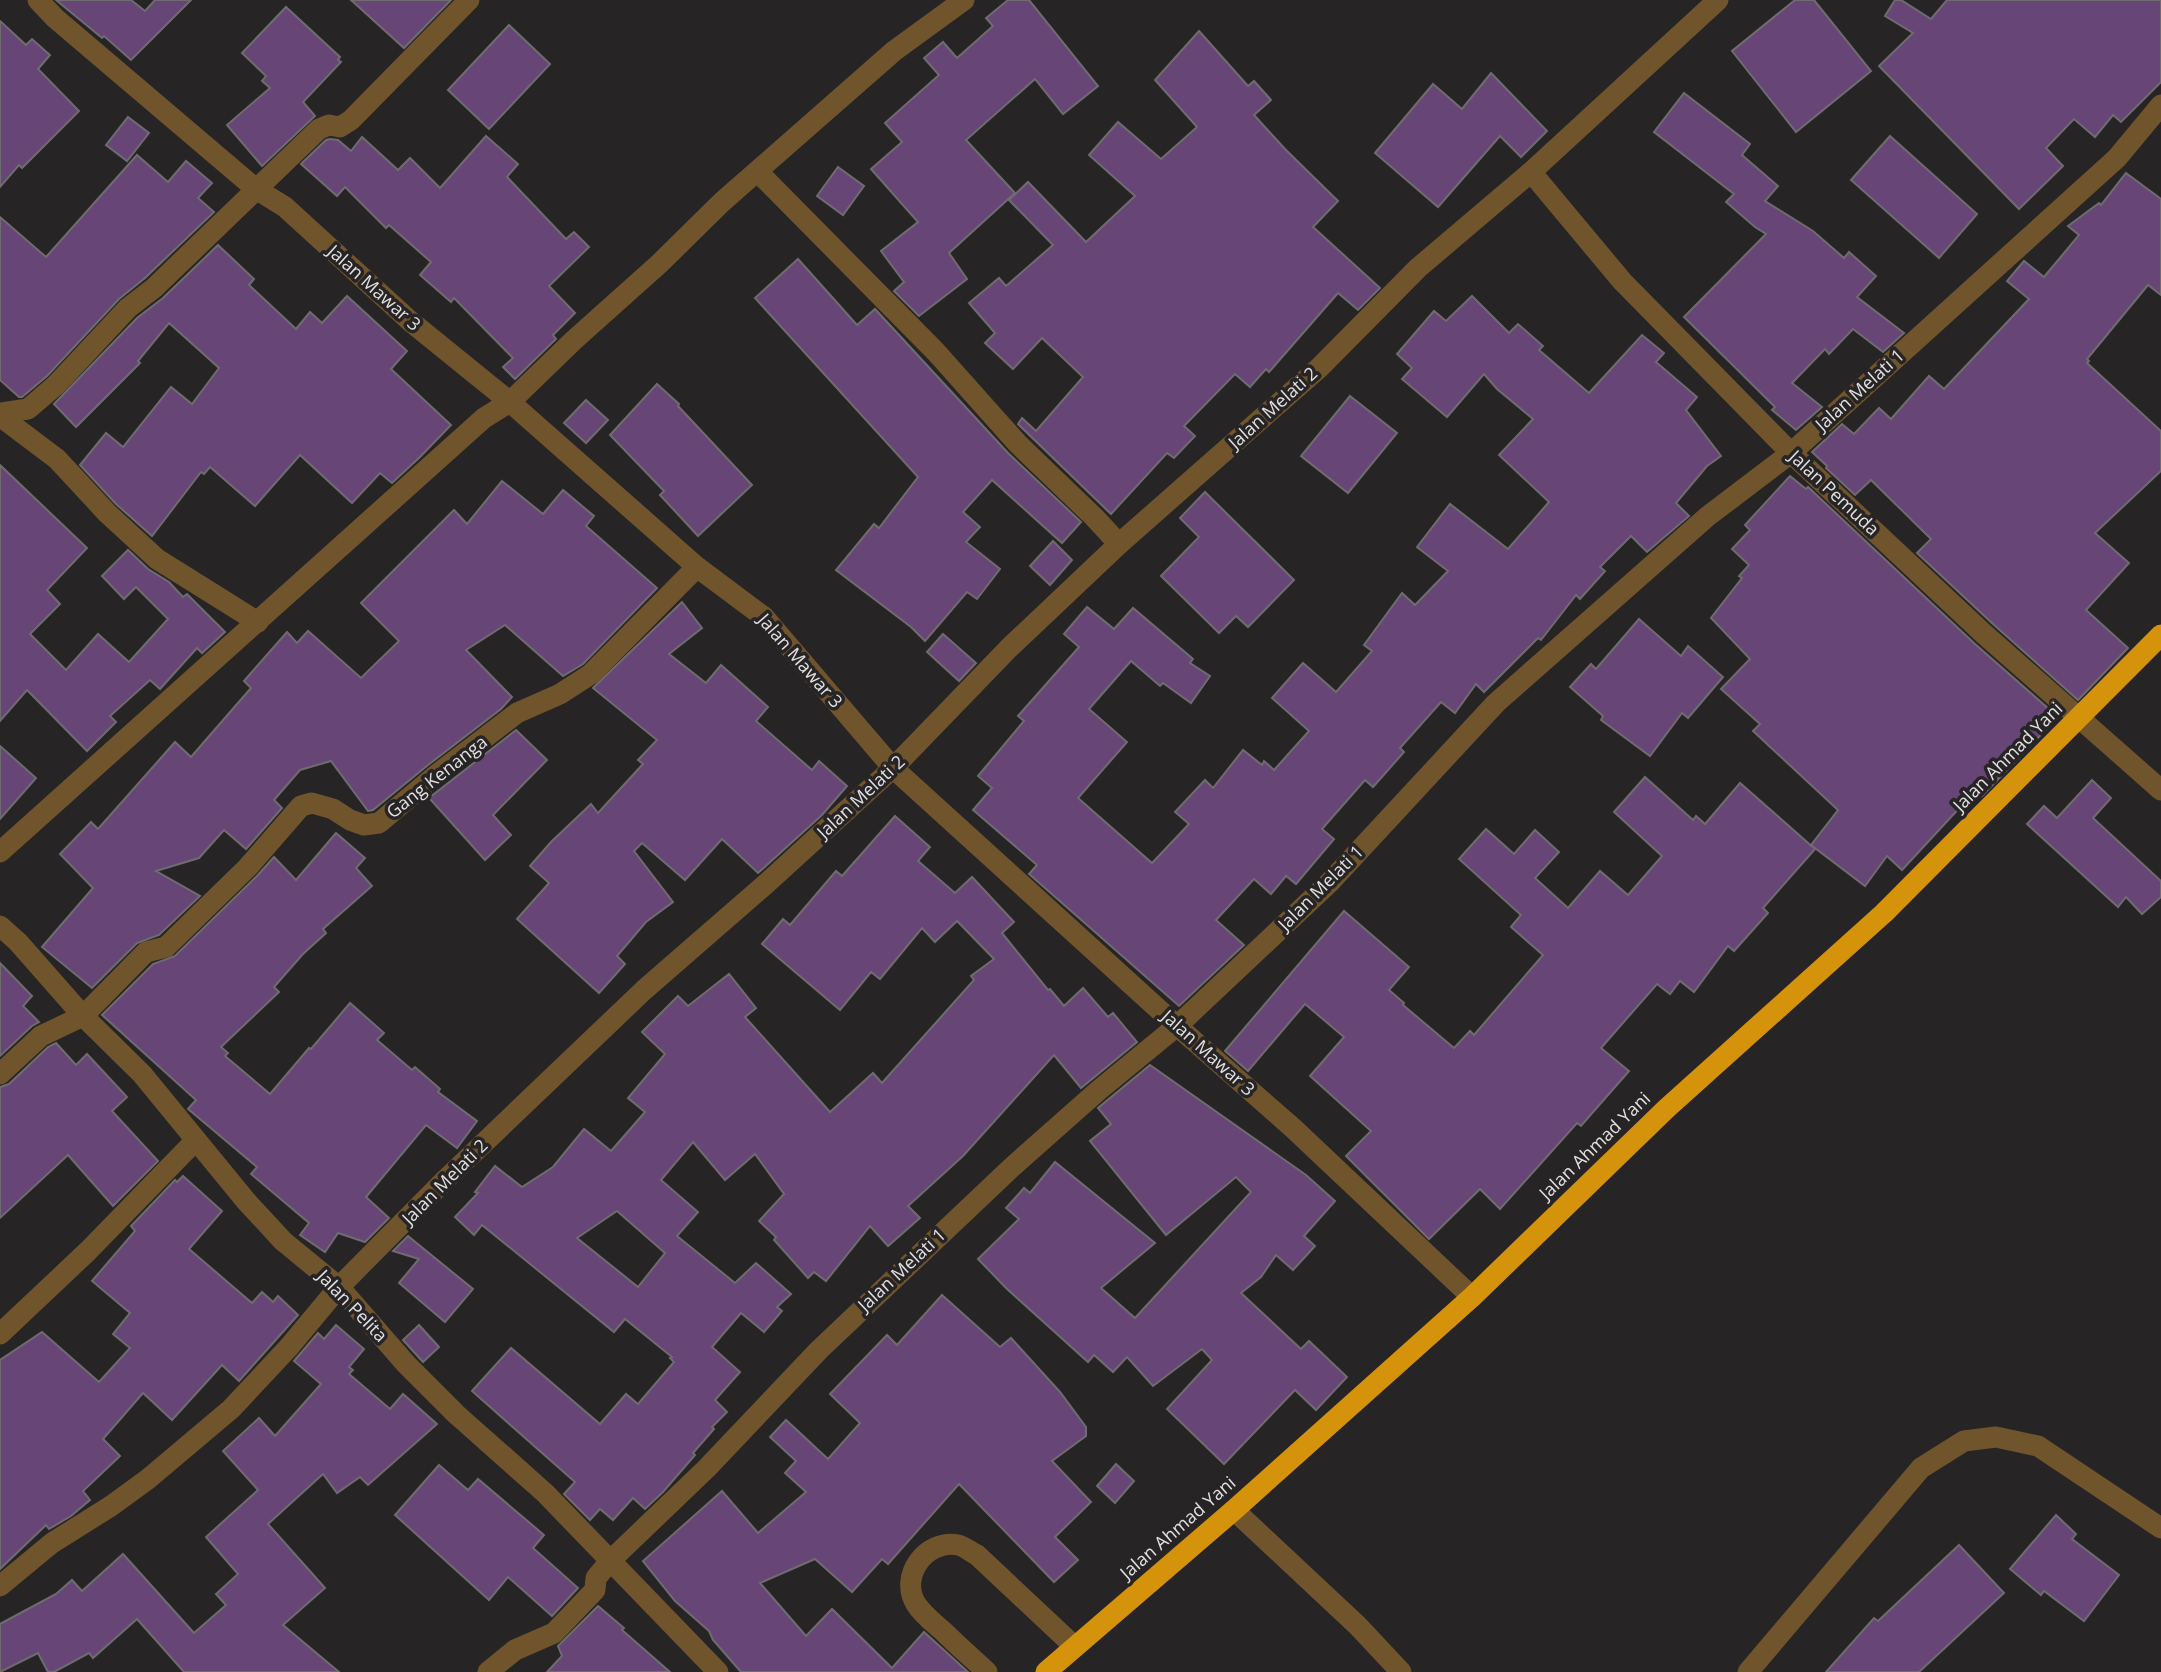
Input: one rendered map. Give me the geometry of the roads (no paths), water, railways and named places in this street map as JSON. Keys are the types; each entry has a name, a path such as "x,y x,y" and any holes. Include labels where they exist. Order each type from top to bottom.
{"highway":[{"name":"Jalan Ahmad Yani","path":"1046,1672 1234,1510 1472,1297 1666,1109 1884,913 2161,635"}],"street":[{"name":"Jalan Mawar 3","path":"38,0 256,189 285,208 410,321 510,402 697,567 764,617 893,768 1294,1129 1472,1297"},
{"path":"0,414 28,409 56,385 128,308 154,288 319,129 329,125 340,127 351,120 469,0"},
{"path":"0,852 484,418 510,402 722,202 894,51 964,0"},
{"name":"Jalan Melati 2","path":"0,1586 52,1543 148,1479 231,1409 289,1347 339,1287 446,1179 644,990 893,768 1009,648 1119,544 1319,368 1418,268 1531,172 1718,0"},
{"name":"Jalan Melati 1","path":"488,1672 515,1650 554,1633 595,1590 596,1578 610,1561 707,1468 818,1350 1011,1168 1177,1026 1330,882 1496,702 1708,516 1791,453 2117,158 2161,105"},
{"path":"758,172 936,352 1018,444 1119,544"},
{"name":"Jalan Pemuda","path":"1531,172 1622,281 1791,453 1984,634 2161,790"},
{"path":"0,414 57,459 107,513 157,559 258,622"},
{"name":"Gang Kenanga","path":"0,1074 41,1036 83,1016 146,952 166,947 248,867 301,806 312,803 332,808 363,825 379,823 517,713 560,694 591,674 697,567"},
{"name":"Jalan Pelita","path":"0,926 18,942 83,1016 142,1074 246,1201 283,1241 339,1287 406,1364 456,1414 545,1493 718,1672"},
{"path":"0,1334 88,1251 197,1140"},
{"path":"1748,1672 1921,1468 1964,1441 1996,1437 2038,1447 2161,1528"},
{"path":"1234,1510 1358,1626 1401,1672"},
{"path":"986,1672 925,1615 916,1604 909,1587 911,1571 938,1545 959,1545 976,1555 1075,1647"}]}
